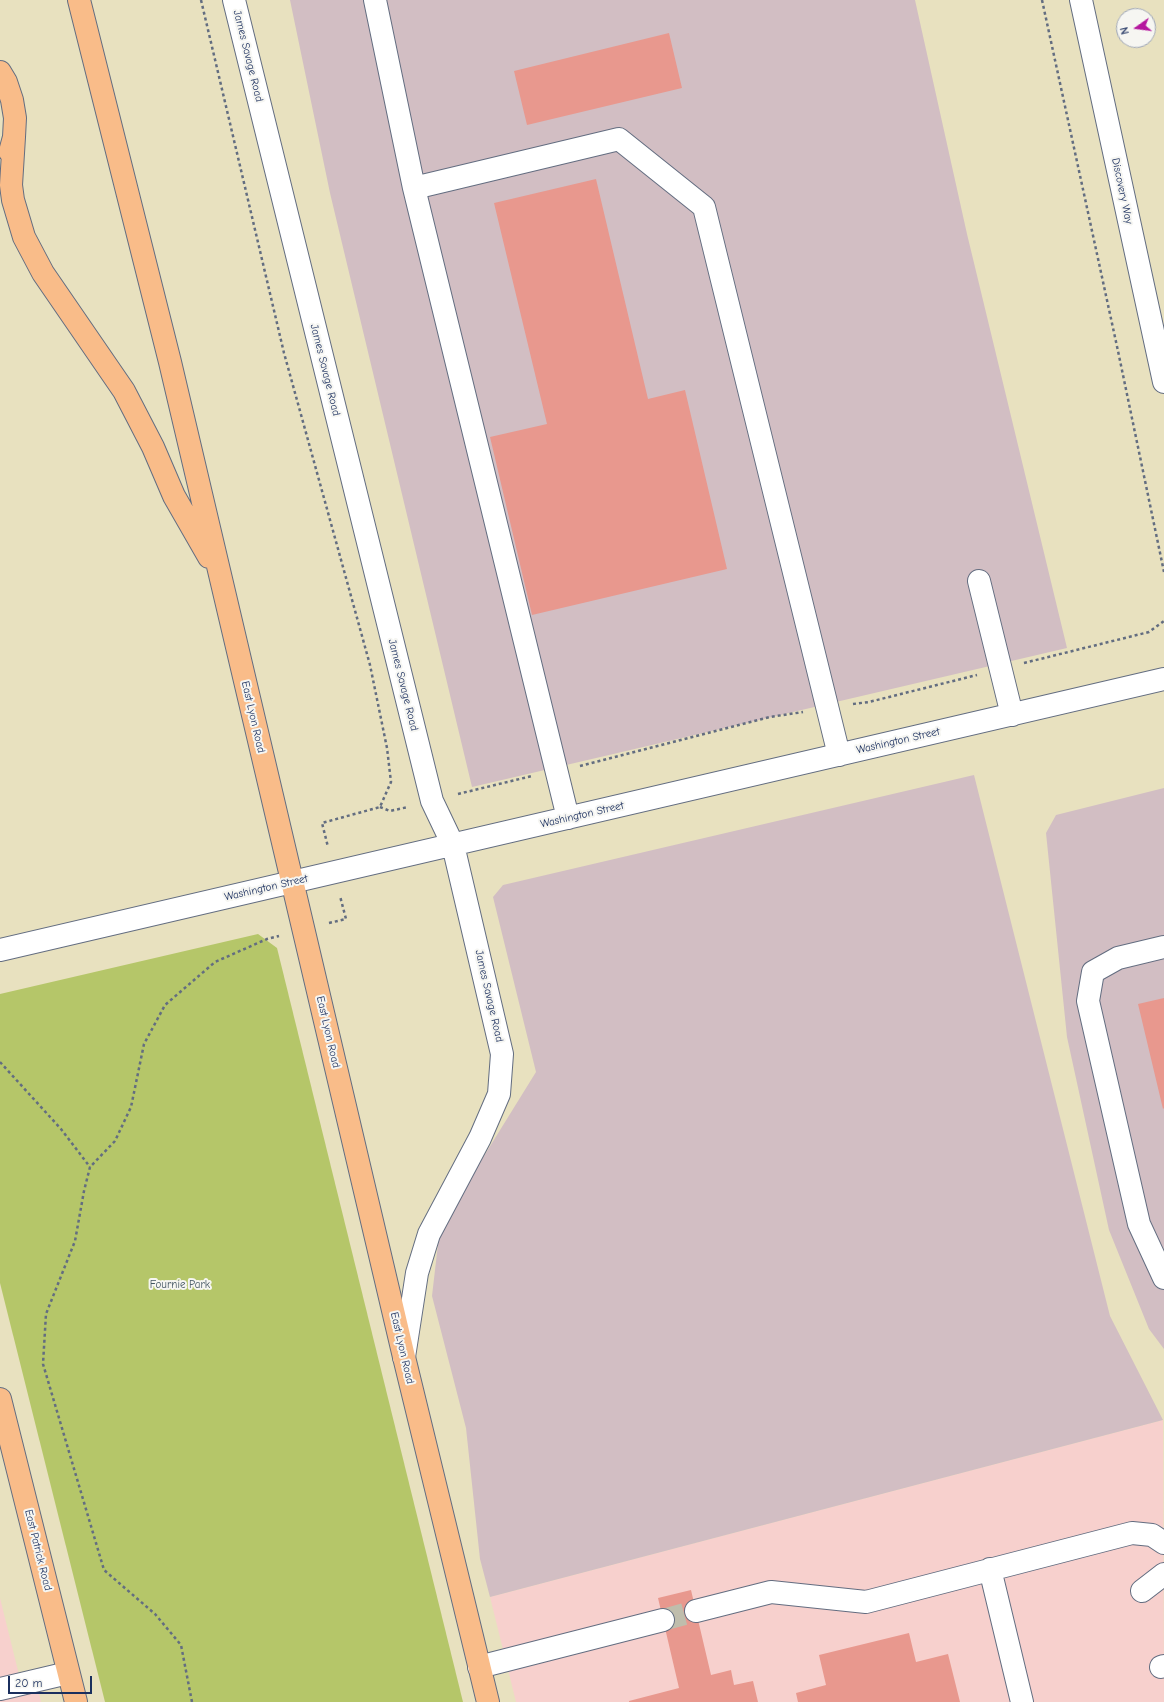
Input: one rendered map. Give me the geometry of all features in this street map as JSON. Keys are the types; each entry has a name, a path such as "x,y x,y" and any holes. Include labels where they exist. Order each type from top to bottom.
{"highway":[{"name":"East Lyon Road","path":"79,0 170,362 404,1356 488,1702"},
{"path":"0,72 6,82 12,100 15,118 11,185 13,200 24,237 43,273 124,391 147,435 174,496 187,521 220,575"},
{"path":"0,172 9,155 14,137"},
{"name":"East Patrick Road","path":"0,1399 76,1702"}],"street":[{"name":"James Savage Road","path":"234,0 432,801 453,845 502,1054 499,1094 480,1138 429,1234 417,1273 404,1356"},
{"path":"375,0 414,188 568,818"},
{"name":"Discovery Way","path":"1081,0 1164,382"},
{"path":"414,188 619,139 704,207 839,755"},
{"path":"980,581 1012,715"},
{"name":"Washington Street","path":"0,950 1164,679"},
{"path":"1164,947 1118,958 1093,972 1088,1002 1139,1224 1164,1278"},
{"path":"696,1611 771,1592 866,1602 1132,1532 1152,1535 1164,1543"},
{"path":"990,1569 1022,1702"},
{"path":"1142,1591 1164,1574"},
{"path":"480,1668 663,1620"},
{"path":"0,1689 68,1673"}],"path":[{"path":"1042,0 1120,359 1164,572"},
{"path":"380,807 390,811 468,791 557,771 770,717 869,702 1150,632 1164,621"},
{"path":"0,1062 61,1129 90,1167"}],"shaded area":[{"path":"290,0 915,0 967,234 1067,648 472,787 330,193"},
{"path":"974,775 1110,1316 1163,1420 490,1597 480,1559 466,1428 432,1296 440,1227 536,1072 493,897 503,885"},
{"path":"1164,788 1164,1349 1149,1329 1109,1230 1067,1037 1046,833 1056,815"},
{"path":"1163,1420 1164,1702 516,1702 490,1597"},
{"path":"0,1598 21,1683 36,1680 41,1702 0,1702"}],"green space":[{"name":"Fournie Park","path":"258,934 277,948 463,1702 105,1702 0,1283 0,994"}],"building":[{"path":"669,33 682,88 527,125 514,71"},
{"path":"596,179 648,399 685,390 727,569 532,615 490,437 547,424 494,203"},
{"path":"1164,998 1164,1108 1163,1109 1138,1004"},
{"path":"691,1590 711,1675 731,1670 734,1685 753,1681 758,1702 629,1702 679,1688 658,1598"},
{"path":"909,1633 916,1662 948,1654 960,1702 798,1702 796,1693 826,1685 819,1655"}],"tunnel":[{"path":"663,1620 696,1611"}]}
